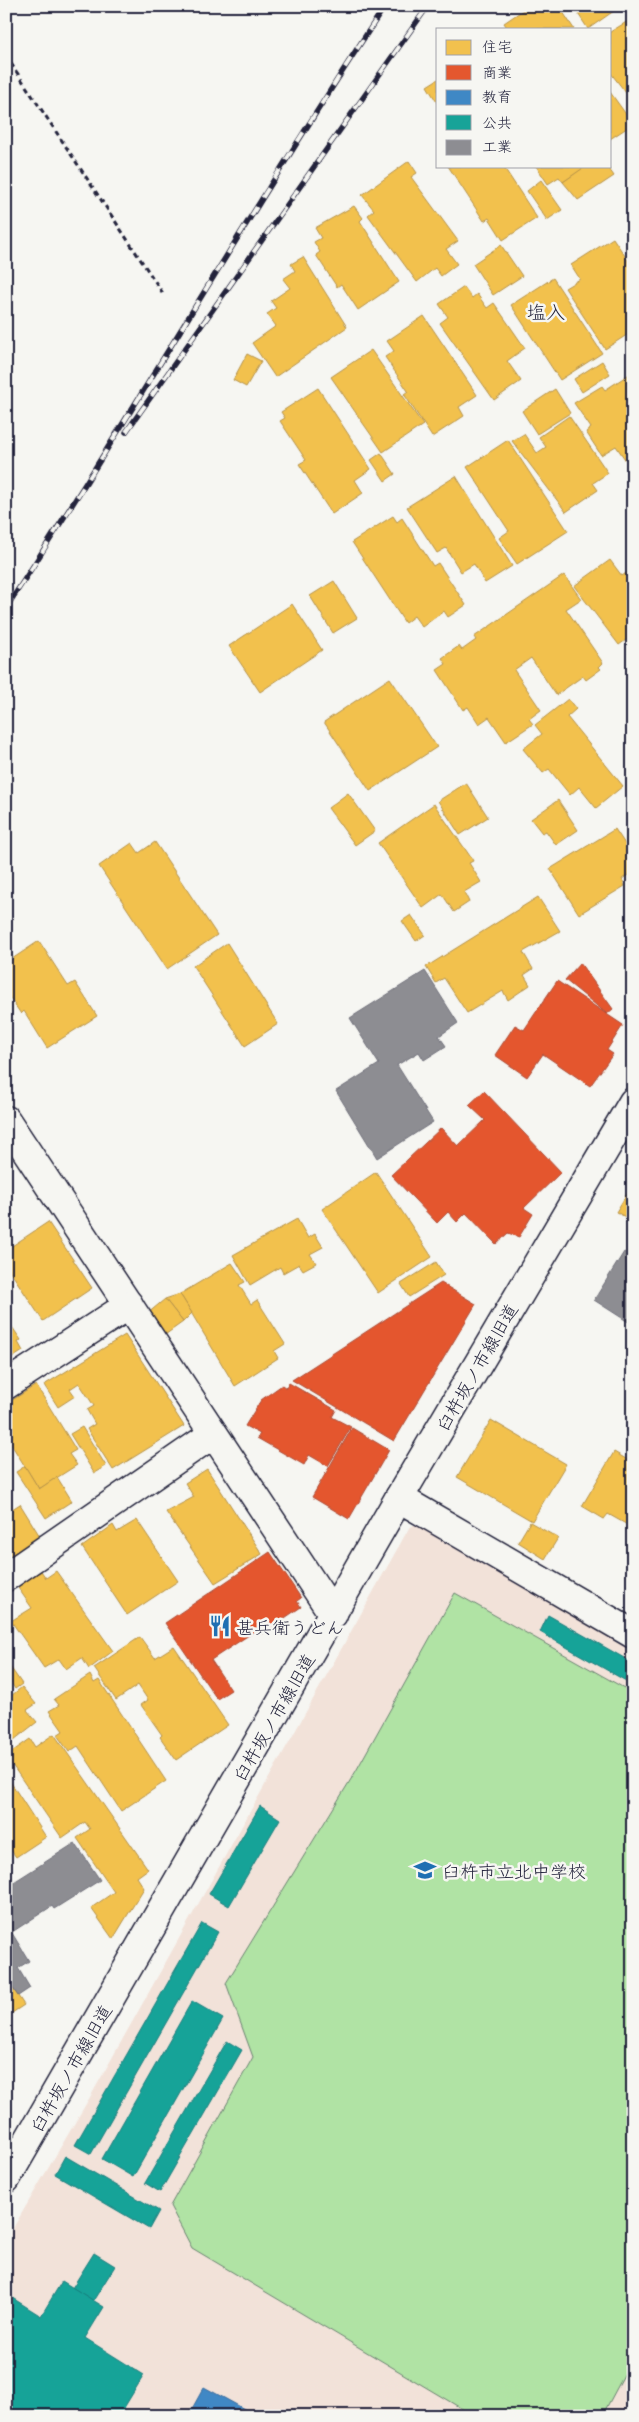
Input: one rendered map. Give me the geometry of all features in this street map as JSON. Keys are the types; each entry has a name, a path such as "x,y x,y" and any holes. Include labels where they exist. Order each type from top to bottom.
{"street":[{"name":"臼杵坂ノ市線旧道","path":"7,2174 399,1498 633,1102"},
{"path":"6,1120 333,1614"},
{"path":"6,1385 129,1305"},
{"path":"6,1577 213,1434"},
{"path":"399,1498 633,1634"}],"path":[{"path":"6,56 164,296"}],"shaded area":[{"name":"臼杵市立北中学校","path":"416,1524 633,1648 633,2416 6,2416 6,2240 93,2092 409,1528"}],"green space":[{"name":"臼杵市立北中学校","path":"455,1593 633,1693 633,2358 602,2416 474,2416 192,2248 170,2206 253,2057 226,1983 356,1771"}],"building: 住宅":[{"path":"529,6 559,6 573,28 507,28 504,23"},
{"path":"573,6 621,6 589,28 587,28"},
{"path":"633,18 633,102 612,75 612,31"},
{"path":"436,80 436,101 427,86"},
{"path":"612,95 633,124 612,138"},
{"path":"409,161 417,173 411,177 458,241 446,249 457,264 441,276 435,268 417,282 368,215 374,210 362,195"},
{"path":"449,168 504,168 537,218 503,240 489,218 484,221"},
{"path":"537,168 585,168 563,182 559,177 548,184"},
{"path":"583,168 608,168 614,176 578,200 563,182"},
{"path":"541,180 562,210 547,220 527,191"},
{"path":"354,206 363,218 360,221 399,282 358,310 341,284 337,287 316,255 320,252 314,242 321,238 315,228"},
{"path":"613,238 633,268 633,331 605,349 565,288 580,279 571,265"},
{"path":"501,245 522,276 493,295 473,264"},
{"path":"303,257 347,327 275,377 252,343 276,326 267,314 276,308 271,301 290,288 283,279 295,271 291,264"},
{"path":"553,278 602,353 560,380 511,305"},
{"path":"464,287 472,298 477,294 487,308 494,303 525,348 507,361 521,381 494,400 440,323 448,317 439,304"},
{"path":"424,316 477,395 459,407 464,416 432,437 404,394 408,391 385,357 394,351 387,341"},
{"path":"371,350 423,425 383,452 331,377"},
{"path":"247,354 261,361 246,387 233,380"},
{"path":"602,361 610,374 582,392 574,379"},
{"path":"631,373 633,376 633,471 616,446 601,455 586,432 591,428 574,403 602,386 605,390"},
{"path":"318,388 371,469 355,480 363,493 332,514 299,464 306,460 280,421 285,418 281,412"},
{"path":"555,389 570,413 537,434 522,411"},
{"path":"569,416 608,473 593,483 598,490 566,512 512,441 524,434 537,453 546,447 539,437"},
{"path":"508,440 568,531 517,564 499,538 509,531 467,467"},
{"path":"381,453 395,474 385,481 371,460"},
{"path":"456,476 512,566 485,583 474,564 461,572 446,548 437,553 407,507"},
{"path":"393,516 397,522 402,518 433,566 438,563 466,605 448,617 444,611 422,627 414,616 405,623 352,542"},
{"path":"610,560 622,576 629,571 633,577 633,635 619,645 574,586"},
{"path":"564,575 581,599 566,609 603,663 599,667 601,669 586,680 583,676 556,695 531,658 514,670 541,710 529,719 533,724 506,742 489,717 479,724 468,707 463,710 437,670 446,664 442,658 459,646 462,650 476,640 474,637"},
{"path":"334,581 357,618 333,633 310,596"},
{"path":"292,604 322,650 260,692 229,646"},
{"path":"390,678 437,747 370,791 324,722"},
{"path":"568,699 576,709 567,717 623,786 596,808 579,787 570,795 549,769 543,773 523,749 542,734 535,725"},
{"path":"466,783 488,817 460,835 438,801"},
{"path":"348,793 375,831 355,845 328,808"},
{"path":"558,800 578,830 556,845 546,831 542,833 531,819"},
{"path":"434,804 472,859 473,861 469,863 481,882 464,892 469,902 454,912 442,894 423,908 378,843"},
{"path":"615,829 633,856 633,872 622,879 625,886 579,914 550,869"},
{"path":"155,842 217,935 167,969 99,866 132,843 139,853"},
{"path":"538,897 560,931 523,952 533,969 524,975 530,985 508,1000 503,991 467,1013 444,978 436,983 426,967"},
{"path":"411,915 425,935 416,941 402,921"},
{"path":"39,941 68,986 75,982 97,1016 47,1048 24,1011 21,1014 6,992 6,963"},
{"path":"227,943 278,1024 245,1046 193,966"},
{"path":"376,1172 432,1257 378,1293 322,1209"},
{"path":"633,1184 633,1221 616,1212"},
{"path":"297,1219 308,1238 315,1234 323,1247 310,1254 316,1263 303,1270 299,1264 283,1273 280,1267 250,1285 233,1255"},
{"path":"48,1222 92,1288 43,1321 6,1265 6,1250"},
{"path":"436,1262 444,1275 409,1297 401,1284"},
{"path":"232,1263 245,1282 239,1285 251,1304 257,1300 285,1344 274,1351 278,1358 235,1386 180,1294"},
{"path":"180,1294 192,1313 183,1322 165,1299"},
{"path":"165,1299 183,1322 162,1337 147,1314"},
{"path":"6,1318 21,1340 18,1342 23,1351 6,1362"},
{"path":"125,1335 184,1426 113,1470 87,1429 95,1424 87,1410 94,1406 79,1383 70,1389 75,1396 58,1407 44,1385"},
{"path":"36,1385 76,1450 69,1454 77,1465 39,1489 6,1436 6,1404"},
{"path":"491,1420 566,1464 532,1521 457,1477"},
{"path":"82,1427 106,1466 94,1473 70,1434"},
{"path":"614,1452 633,1463 633,1528 608,1514 604,1519 582,1506"},
{"path":"25,1466 39,1489 57,1477 72,1501 46,1518 16,1472"},
{"path":"207,1469 262,1554 215,1583 166,1512 194,1497 185,1483"},
{"path":"20,1504 41,1538 6,1559 6,1513"},
{"path":"137,1520 178,1581 127,1615 82,1547 113,1525 117,1532"},
{"path":"530,1522 558,1538 545,1559 518,1542"},
{"path":"39,1568 46,1578 56,1571 113,1651 89,1669 82,1658 66,1669 59,1659 44,1668 11,1621 32,1608 16,1585"},
{"path":"140,1637 155,1658 174,1646 228,1725 176,1760 160,1737 162,1735 141,1705 148,1700 138,1685 116,1700 94,1668"},
{"path":"6,1661 22,1684 15,1689 8,1678 6,1679"},
{"path":"90,1675 94,1683 99,1680 166,1781 121,1811 78,1746 69,1752 57,1735 63,1731 49,1711 59,1705 54,1699"},
{"path":"22,1687 36,1704 27,1710 37,1722 14,1740 6,1730 6,1725 12,1721 6,1714 6,1700"},
{"path":"54,1734 148,1869 137,1877 144,1888 113,1939 91,1908 114,1892 77,1838 90,1829 85,1822 62,1838 6,1756 30,1739 35,1747"},
{"path":"6,1775 46,1837 16,1857 6,1844"},
{"path":"6,1978 24,2005 6,2017"}],"building: 商業":[{"path":"580,963 613,1009 607,1014 565,980"},
{"path":"557,981 623,1025 607,1050 613,1054 590,1086 543,1054 527,1077 495,1055 515,1025 524,1030"},
{"path":"484,1091 561,1172 524,1208 533,1214 519,1237 508,1233 496,1244 466,1213 457,1222 448,1212 437,1223 391,1175 441,1128 458,1146 485,1120 469,1105"},
{"path":"441,1283 476,1304 394,1441 292,1380"},
{"path":"289,1383 336,1410 332,1417 351,1427 328,1466 309,1455 304,1465 257,1438 260,1434 245,1426 261,1400 282,1385 286,1388"},
{"path":"352,1428 389,1450 349,1519 312,1497"},
{"name":"甚兵衛うどん","path":"270,1552 301,1598 297,1601 301,1607 261,1634 258,1629 211,1660 231,1690 217,1699 165,1623"}],"building: 教育":[{"path":"204,2387 257,2416 188,2416"}],"building: 公共":[{"path":"548,1615 633,1663 633,1685 540,1632"},
{"path":"260,1806 280,1819 229,1906 209,1894"},
{"path":"202,1923 218,1932 91,2154 75,2145"},
{"path":"192,2001 223,2019 133,2177 102,2159"},
{"path":"227,2041 242,2050 160,2192 145,2183"},
{"path":"65,2156 159,2211 149,2229 55,2174"},
{"path":"94,2253 115,2266 93,2301 72,2288"},
{"path":"62,2281 104,2307 85,2338 144,2375 119,2416 6,2416 6,2294 41,2316"}],"building: 工業":[{"path":"425,971 458,1023 439,1036 446,1046 424,1060 419,1052 397,1065 433,1122 377,1158 336,1091 379,1064 350,1018"},
{"path":"624,1252 633,1257 633,1325 594,1300"},
{"path":"75,1843 100,1880 54,1909 52,1906 6,1936 6,1887"},
{"path":"12,1933 29,1961 18,1968 30,1988 18,1996 6,1978 6,1937"}],"railway":[{"path":"6,608 102,458 336,81 385,6"},
{"path":"126,432 428,6"}],"place":[{"name":"甚兵衛うどん","path":"220,1626"},
{"name":"臼杵市立北中学校","path":"425,1870"}],"district":[{"name":"塩入","path":"546,311"}]}
